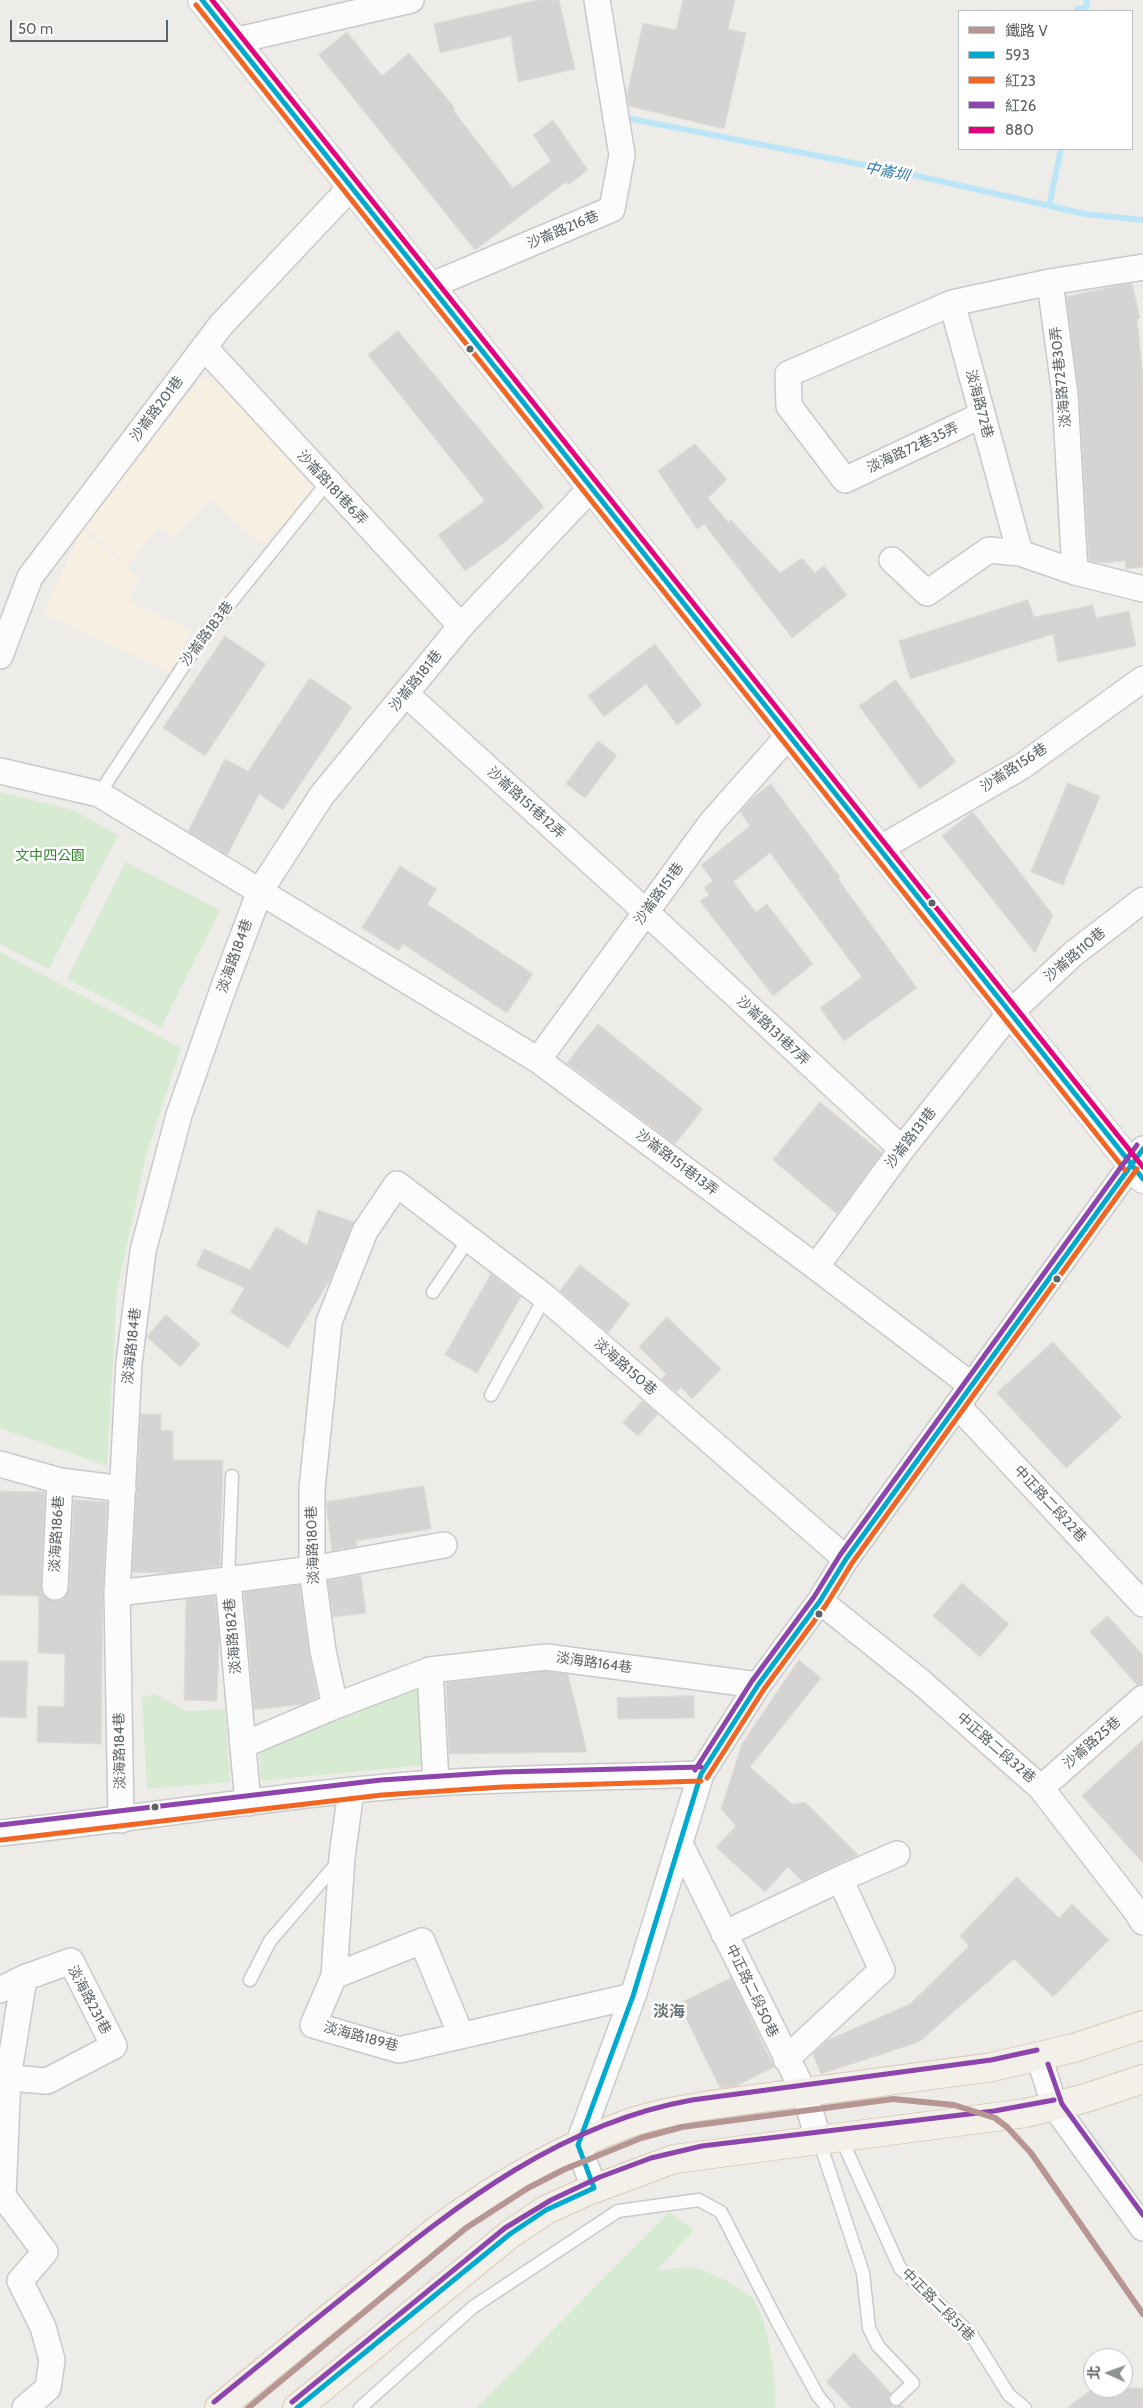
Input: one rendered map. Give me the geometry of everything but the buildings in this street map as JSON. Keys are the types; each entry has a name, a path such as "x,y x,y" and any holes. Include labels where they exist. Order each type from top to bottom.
{"main road":[{"path":"219,2408 470,2206 528,2170 578,2145 625,2125 671,2112 804,2092 992,2068 1038,2057 1143,2025"},
{"path":"297,2408 510,2234 546,2210 594,2188 674,2159 995,2118 1054,2107 1143,2079"}],"street":[{"path":"202,0 1010,1013 1139,1164 964,1395 846,1559 820,1600 758,1685 701,1774 633,1996 578,2145 594,2188"},
{"path":"234,41 411,0"},
{"name":"沙崙路216巷","path":"430,286 612,209 622,155 597,0"},
{"name":"沙崙路201巷","path":"0,656 30,576 221,325 351,187"},
{"path":"952,303 1050,282 1143,267"},
{"name":"淡海路72巷30弄","path":"1050,282 1065,395 1075,572"},
{"name":"淡海路72巷35弄","path":"952,303 788,374 790,406 845,480 982,415"},
{"name":"淡海路72巷","path":"952,303 1020,553"},
{"name":"沙崙路181巷6弄","path":"204,348 461,626"},
{"name":"沙崙路181巷","path":"260,891 322,795 461,626 591,488"},
{"path":"892,560 927,593 989,550 1020,553 1075,572 1143,589"},
{"name":"沙崙路156巷","path":"879,849 1021,767 1143,679"},
{"name":"沙崙路151巷12弄","path":"406,694 646,912"},
{"name":"沙崙路151巷","path":"538,1060 711,823 789,736"},
{"path":"0,771 99,794 538,1060"},
{"name":"淡海路184巷","path":"121,1820 117,1593 129,1362 143,1252 179,1115 260,891"},
{"name":"沙崙路110巷","path":"1010,1013 1073,954 1143,900"},
{"name":"沙崙路131巷7弄","path":"646,912 902,1149"},
{"name":"沙崙路131巷","path":"816,1267 902,1149 1010,1013"},
{"name":"沙崙路151巷13弄","path":"538,1060 816,1267 964,1395"},
{"name":"淡海路150巷","path":"397,1184 544,1297 846,1559"},
{"name":"淡海路180巷","path":"335,1706 323,1651 312,1569 312,1489 329,1322 365,1231 397,1184"},
{"name":"中正路二段22巷","path":"964,1395 1143,1604"},
{"path":"0,1464 60,1480 123,1489"},
{"name":"淡海路186巷","path":"55,1587 60,1480"},
{"path":"228,1580 312,1569 444,1545"},
{"name":"淡海路182巷","path":"117,1593 228,1580 248,1803"},
{"name":"中正路二段32巷","path":"820,1600 921,1682 1041,1788 1143,1922"},
{"name":"淡海路164巷","path":"430,1670 546,1656 758,1685"},
{"path":"243,1745 335,1706 430,1670 436,1783"},
{"name":"沙崙路25巷","path":"1041,1788 1143,1698"},
{"path":"0,1833 121,1820 187,1808 436,1783 701,1774"},
{"name":"淡海路189巷","path":"352,1791 342,1857 334,1976 313,2025 399,2050 633,1996"},
{"name":"中正路二段50巷","path":"680,1844 786,2059 830,2139"},
{"path":"724,1934 897,1854"},
{"path":"786,2059 882,1970 840,1879"},
{"path":"334,1976 422,1942 461,2035"},
{"name":"淡海路231巷","path":"0,1990 24,1978 71,1961 114,2046 48,2081 8,2078"},
{"path":"24,1978 8,2078 1,2196 45,2252 20,2281 43,2327 52,2360 48,2388 25,2408"},
{"path":"1038,2057 1054,2107 1143,2228"}],"lane":[{"name":"沙崙路183巷","path":"99,794 202,638 327,483"},
{"path":"433,1292 469,1239"},
{"path":"491,1395 544,1297"},
{"path":"228,1580 232,1476"},
{"path":"250,1980 270,1941 342,1857"},
{"path":"830,2139 863,2273 869,2328 878,2346 913,2383 896,2399"},
{"name":"中正路二段51巷","path":"830,2139 848,2147 900,2268 971,2334 1009,2395 1026,2408"},
{"path":"360,2408 473,2307 618,2211 699,2200 721,2212 776,2321 818,2396 828,2408"}],"shaded area":[{"path":"201,378 217,378 320,488 262,545 211,499 173,537 159,526 127,566 84,526"},
{"path":"82,529 139,578 129,601 191,630 171,673 43,613"}],"green space":[{"name":"文中四公園","path":"0,792 73,810 118,835 49,969 0,944"},
{"path":"126,862 220,910 161,1027 67,979"},
{"path":"0,952 181,1048 146,1156 117,1290 107,1466 0,1428"},
{"path":"419,1683 423,1765 261,1781 259,1745"},
{"path":"155,1694 186,1711 225,1709 230,1782 147,1789 142,1698"},
{"path":"669,2212 694,2230 656,2271 686,2267 696,2268 734,2285 750,2295 760,2311 768,2338 774,2382 775,2408 476,2408"}],"waterway":[{"path":"1077,10 1086,8 1087,0"},
{"name":"中崙圳","path":"632,119 909,174 1085,214 1143,220"},
{"path":"1049,206 1061,150"}],"rail line":[{"name":"V","path":"248,2408 466,2228 528,2188 565,2169 641,2138 682,2127 893,2099 954,2105 995,2118 1007,2127 1031,2153 1143,2314"}],"transit line":[{"name":"593","path":"202,0 1143,1179"},
{"name":"880","path":"212,0 1143,1167"},
{"name":"紅23","path":"196,5 1125,1170"},
{"name":"紅26","path":"695,1770 752,1681 814,1597 840,1555 1137,1145"},
{"name":"593","path":"594,2188 578,2145 633,1996 701,1774 758,1685 820,1601 846,1559 1143,1149"},
{"name":"紅23","path":"707,1778 764,1689 826,1605 852,1563 1137,1169"},
{"name":"紅26","path":"0,1825 381,1780 502,1772 701,1767"},
{"name":"紅23","path":"1,1840 382,1795 502,1787 701,1781"},
{"name":"紅26","path":"214,2402 436,2223 515,2170 557,2147 600,2127 645,2111 692,2100 991,2060 1037,2050"},
{"name":"紅26","path":"1048,2064 1062,2104 1143,2215"},
{"name":"紅26","path":"292,2402 505,2228 551,2200 600,2177 651,2158 702,2146 994,2111 1054,2100"},
{"name":"593","path":"297,2408 510,2234 546,2210 594,2188"}],"district":[{"name":"淡海","path":"669,2012"}]}
